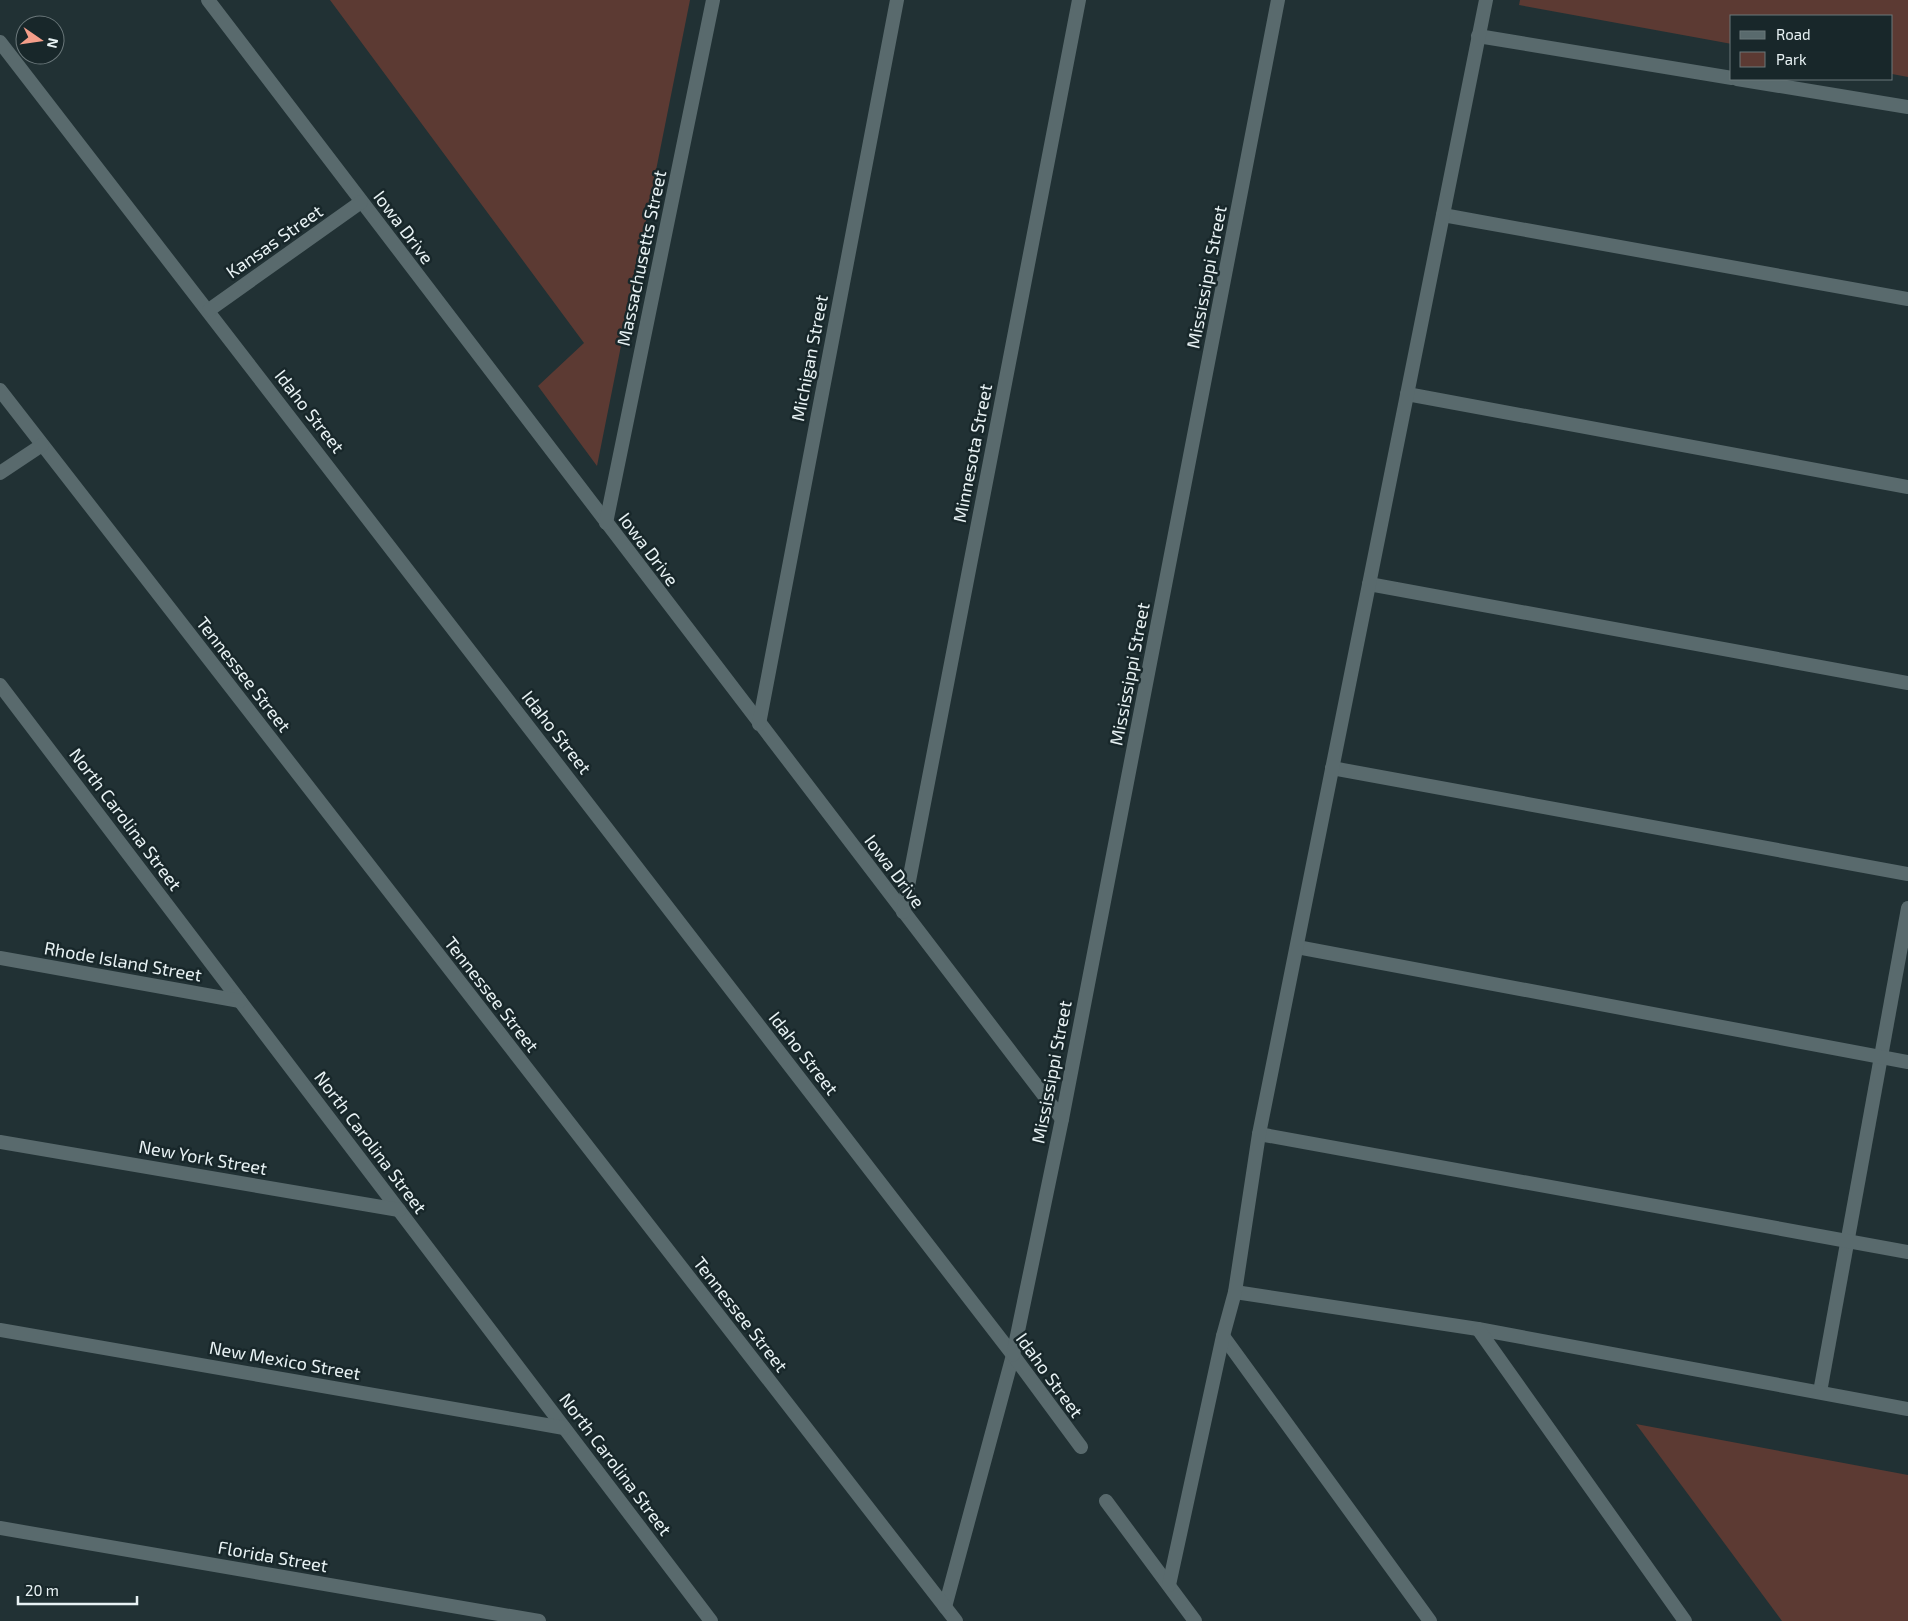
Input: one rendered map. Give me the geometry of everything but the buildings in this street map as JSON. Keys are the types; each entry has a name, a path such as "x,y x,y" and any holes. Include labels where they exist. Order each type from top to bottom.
{"street":[{"name":"Iowa Drive","path":"208,0 758,724 1062,1119"},
{"name":"Massachusetts Street","path":"606,523 713,0"},
{"name":"Michigan Street","path":"758,724 896,0"},
{"name":"Minnesota Street","path":"903,912 1078,0"},
{"name":"Mississippi Street","path":"946,1608 1013,1355 1062,1119 1278,0"},
{"path":"1169,1586 1223,1336 1236,1292 1259,1134 1486,0"},
{"path":"1478,36 1730,78"},
{"name":"Idaho Street","path":"0,42 209,310 1013,1355 1080,1447"},
{"path":"1743,80 1908,107"},
{"name":"Kansas Street","path":"209,310 361,202"},
{"path":"1443,215 1908,299"},
{"name":"Tennessee Street","path":"0,390 956,1621"},
{"path":"1407,394 1908,487"},
{"path":"0,473 42,446"},
{"path":"1369,584 1908,683"},
{"name":"North Carolina Street","path":"0,685 711,1621"},
{"path":"1332,768 1908,874"},
{"path":"1820,1392 1846,1240 1908,908"},
{"path":"1297,947 1908,1062"},
{"name":"Rhode Island Street","path":"0,958 240,1001"},
{"path":"1259,1134 1908,1252"},
{"name":"New York Street","path":"0,1142 399,1210"},
{"path":"1236,1292 1478,1329 1908,1409"},
{"path":"1478,1329 1685,1621"},
{"name":"New Mexico Street","path":"0,1330 564,1428"},
{"path":"1223,1336 1430,1621"},
{"path":"1106,1501 1195,1621"},
{"name":"Florida Street","path":"0,1528 539,1621"}],"green space":[{"path":"330,0 690,0 597,466 538,386 584,343"},
{"path":"1520,0 1908,0 1908,77 1893,74 1893,15 1730,15 1730,44 1519,5"},
{"path":"1636,1424 1908,1475 1908,1621 1782,1621"}]}
